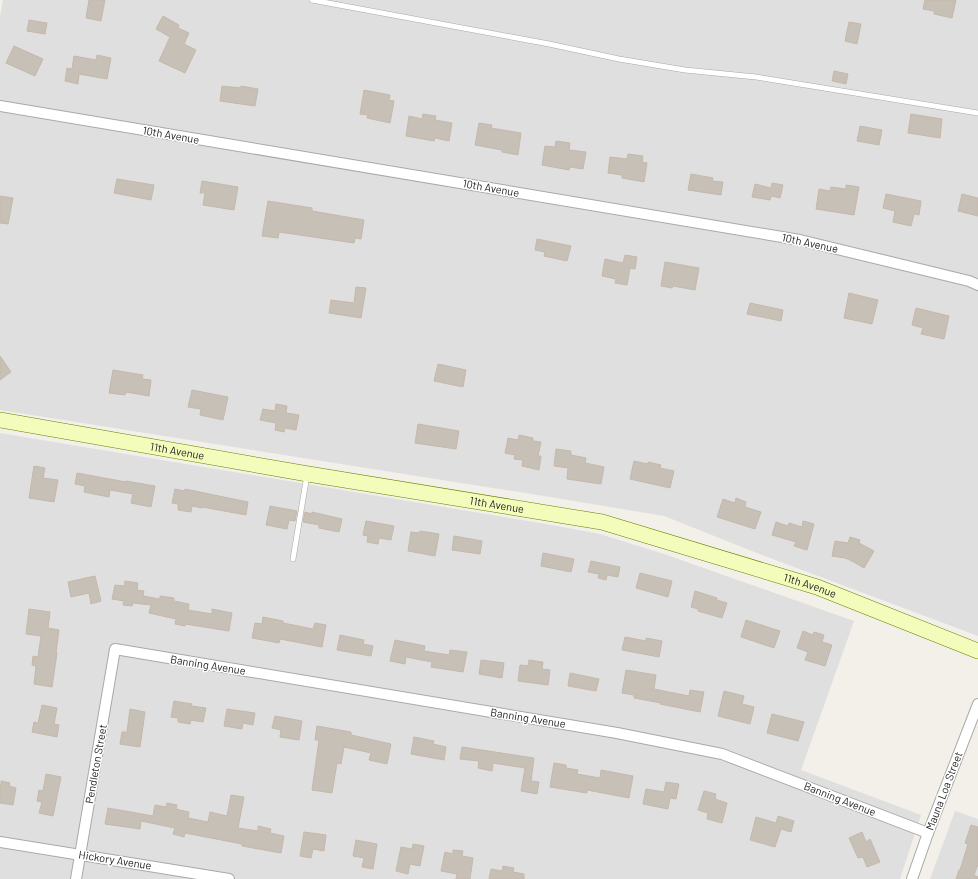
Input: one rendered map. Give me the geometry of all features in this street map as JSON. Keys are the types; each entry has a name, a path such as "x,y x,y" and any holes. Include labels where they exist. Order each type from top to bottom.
{"main road":[{"name":"11th Avenue","path":"0,420 308,474 602,522 818,587 978,651"}],"street":[{"name":"10th Avenue","path":"0,106 800,240 969,281 978,285"},
{"name":"Banning Avenue","path":"115,649 617,733 722,754 928,833"},
{"name":"Pendleton Street","path":"76,879 115,649"},
{"name":"Mauna Loa Street","path":"912,879 928,833 978,704"},
{"name":"Hickory Avenue","path":"0,842 230,879"}],"lane":[{"path":"312,0 685,70 756,77 978,113"},
{"path":"293,559 308,474"}],"shaded area":[{"path":"3,0 978,0 978,636 757,553 664,516 0,410 0,16"},
{"path":"0,433 600,534 664,554 854,621 801,770 921,815 900,879 0,879"},
{"path":"955,811 978,819 978,879 930,879"}],"building":[{"path":"89,0 105,0 101,21 86,18"},
{"path":"925,0 956,0 952,18 934,14 934,11 923,9"},
{"path":"163,16 179,25 178,28 189,33 184,44 196,50 185,73 159,61 170,37 156,29"},
{"path":"29,20 47,23 45,34 27,31"},
{"path":"849,22 861,24 857,44 845,41"},
{"path":"14,46 43,59 35,76 6,63"},
{"path":"97,55 111,58 107,79 79,74 78,84 65,81 67,68 72,69 74,56 96,60"},
{"path":"834,71 848,74 846,84 832,81"},
{"path":"222,86 241,88 241,86 258,89 255,106 220,101"},
{"path":"364,90 390,95 389,100 394,101 390,123 367,118 368,115 360,114"},
{"path":"423,114 436,116 435,120 452,123 449,141 435,138 434,141 406,136 409,116 422,119"},
{"path":"911,114 942,119 940,138 908,133"},
{"path":"479,123 492,125 491,128 521,133 518,155 502,152 502,150 475,145"},
{"path":"860,126 882,130 879,145 857,141"},
{"path":"556,141 570,143 569,150 586,152 583,169 570,167 569,170 542,165 545,146 555,147"},
{"path":"628,154 643,156 642,162 647,163 644,182 622,178 622,175 608,173 610,157 627,159"},
{"path":"691,174 713,178 712,181 723,182 721,195 688,190"},
{"path":"117,179 154,185 151,200 114,193"},
{"path":"202,181 238,187 234,210 203,205 205,193 200,193"},
{"path":"772,183 783,185 780,198 771,196 770,200 752,197 755,184 771,188"},
{"path":"846,185 859,187 854,215 816,209 819,189 830,191 831,187 846,189"},
{"path":"886,194 921,201 919,215 914,214 911,226 893,222 895,211 883,208"},
{"path":"962,194 978,198 978,216 958,211"},
{"path":"0,196 13,198 8,224 0,223"},
{"path":"268,201 312,208 312,211 364,220 361,239 355,238 354,243 279,232 278,238 262,236"},
{"path":"537,239 571,246 567,261 544,256 545,252 535,250"},
{"path":"625,255 637,257 635,269 630,268 627,285 615,283 616,279 602,276 605,259 623,263"},
{"path":"665,262 699,268 695,290 673,286 672,288 661,286"},
{"path":"356,287 366,288 361,318 329,313 331,300 354,303"},
{"path":"849,293 878,300 872,324 844,318"},
{"path":"750,303 783,310 781,321 747,314"},
{"path":"916,308 949,316 944,339 921,334 923,328 912,325"},
{"path":"0,356 11,372 0,380"},
{"path":"438,364 466,370 463,387 434,381"},
{"path":"113,370 143,375 142,379 151,380 149,396 126,392 125,395 109,393"},
{"path":"192,390 228,397 223,420 200,415 201,409 188,407"},
{"path":"276,404 287,406 286,413 299,415 296,430 285,428 284,432 275,430 276,423 260,420 263,409 275,411"},
{"path":"418,424 459,431 456,449 415,443"},
{"path":"519,435 533,438 533,441 541,442 538,456 541,456 539,470 522,466 523,460 514,459 515,455 505,453 508,438 518,440"},
{"path":"556,449 571,451 571,455 586,458 585,463 604,467 601,484 567,479 568,468 554,466"},
{"path":"634,461 661,465 660,468 674,471 670,488 630,479"},
{"path":"34,466 45,468 43,478 58,480 54,502 29,498"},
{"path":"77,473 155,486 151,507 131,503 133,494 110,490 109,497 84,492 85,486 75,484"},
{"path":"175,489 184,491 185,489 248,502 246,515 192,506 191,512 178,510 178,504 172,503"},
{"path":"736,498 746,502 745,507 761,512 755,529 717,517 723,499 735,503"},
{"path":"270,506 297,511 295,521 289,520 287,529 266,525"},
{"path":"305,512 312,514 312,512 342,519 339,532 319,528 319,525 303,522"},
{"path":"366,521 394,526 391,540 379,538 378,544 367,542 368,536 363,535"},
{"path":"803,521 814,524 807,550 794,546 796,542 772,535 776,522 788,526 789,523 802,527"},
{"path":"420,531 439,534 435,556 408,551 411,532 419,533"},
{"path":"454,536 482,541 480,554 452,550"},
{"path":"850,537 860,540 859,543 874,551 864,568 845,558 832,556 835,541 848,543"},
{"path":"543,553 574,559 571,572 541,566"},
{"path":"591,561 620,567 618,577 607,575 606,580 598,578 599,574 588,572"},
{"path":"640,573 672,581 668,597 636,588"},
{"path":"95,576 101,601 91,604 89,593 71,597 68,582"},
{"path":"125,581 138,583 137,590 144,591 143,596 160,599 160,596 174,598 174,601 189,604 188,610 212,614 212,609 232,613 229,631 185,624 185,626 175,624 176,619 149,613 151,605 133,603 132,606 123,605 124,601 112,599 115,585 124,586"},
{"path":"695,591 727,603 722,618 698,611 698,609 691,607"},
{"path":"29,609 50,612 48,628 59,630 52,687 34,684 36,666 32,665 33,656 38,657 41,636 26,634"},
{"path":"263,617 313,629 315,623 326,625 322,647 280,639 279,643 252,638 255,623 262,624"},
{"path":"746,620 780,631 774,648 741,637"},
{"path":"803,631 813,635 814,632 824,635 822,642 832,645 825,666 805,660 808,652 797,648"},
{"path":"340,635 364,640 363,644 373,646 371,656 337,650"},
{"path":"625,637 646,641 646,638 662,641 659,657 622,650"},
{"path":"395,640 425,646 424,651 449,655 450,650 467,652 463,672 431,667 432,662 406,657 405,664 390,661"},
{"path":"481,660 504,663 502,678 479,674"},
{"path":"529,660 543,662 542,669 550,670 548,685 518,681 520,665 528,666"},
{"path":"626,670 656,675 654,689 689,696 690,690 704,692 700,712 634,698 634,695 622,693"},
{"path":"570,673 599,679 596,691 568,686"},
{"path":"724,691 744,696 742,704 754,707 750,724 718,716"},
{"path":"174,701 192,704 191,706 206,708 203,722 191,720 190,724 178,722 178,718 171,717"},
{"path":"42,705 57,708 54,724 59,725 57,737 32,732 34,722 38,723"},
{"path":"130,709 145,712 140,747 120,744 122,732 127,732"},
{"path":"227,709 255,713 253,725 243,723 242,729 224,726"},
{"path":"772,714 804,722 798,741 767,733"},
{"path":"275,716 302,721 299,740 280,737 281,730 272,728"},
{"path":"317,726 351,732 351,735 391,744 387,764 369,760 371,753 344,747 341,764 337,763 332,793 312,790 319,740 315,740"},
{"path":"414,737 434,741 433,744 446,747 444,760 411,754"},
{"path":"462,747 534,758 531,781 539,782 537,794 521,791 525,768 493,763 492,771 478,768 479,761 460,759"},
{"path":"554,763 566,765 566,768 578,770 577,774 600,778 601,770 633,776 629,798 587,790 587,793 550,787"},
{"path":"46,774 61,777 53,816 39,813 42,802 37,801 39,790 43,791"},
{"path":"1,781 10,783 9,786 16,788 13,805 0,803"},
{"path":"666,782 679,784 676,799 670,798 668,809 643,804 646,789 664,792"},
{"path":"704,791 716,794 715,799 727,803 722,823 707,819 708,813 698,810"},
{"path":"231,795 244,797 238,828 258,831 258,826 271,829 270,833 284,836 281,853 185,833 184,837 173,834 175,828 141,821 140,829 105,824 108,808 153,816 155,805 166,807 167,803 177,805 176,809 189,812 188,818 208,822 210,812 227,816"},
{"path":"778,816 794,821 791,832 781,829 775,847 750,840 756,817 776,823"},
{"path":"971,825 978,827 978,864 974,875 978,877 978,879 956,879 968,844 965,843"},
{"path":"304,832 326,835 324,851 313,849 311,858 300,856"},
{"path":"862,832 866,842 870,839 880,862 867,867 863,857 858,858 849,838"},
{"path":"356,840 377,844 373,869 362,867 364,858 353,856"},
{"path":"413,844 424,846 420,866 410,864 408,874 396,871 401,847 412,849"},
{"path":"453,850 463,851 462,856 473,858 470,879 456,879 457,874 441,871 445,852 453,854"},
{"path":"503,866 514,868 513,872 524,874 524,879 489,879 491,869 502,871"}]}
